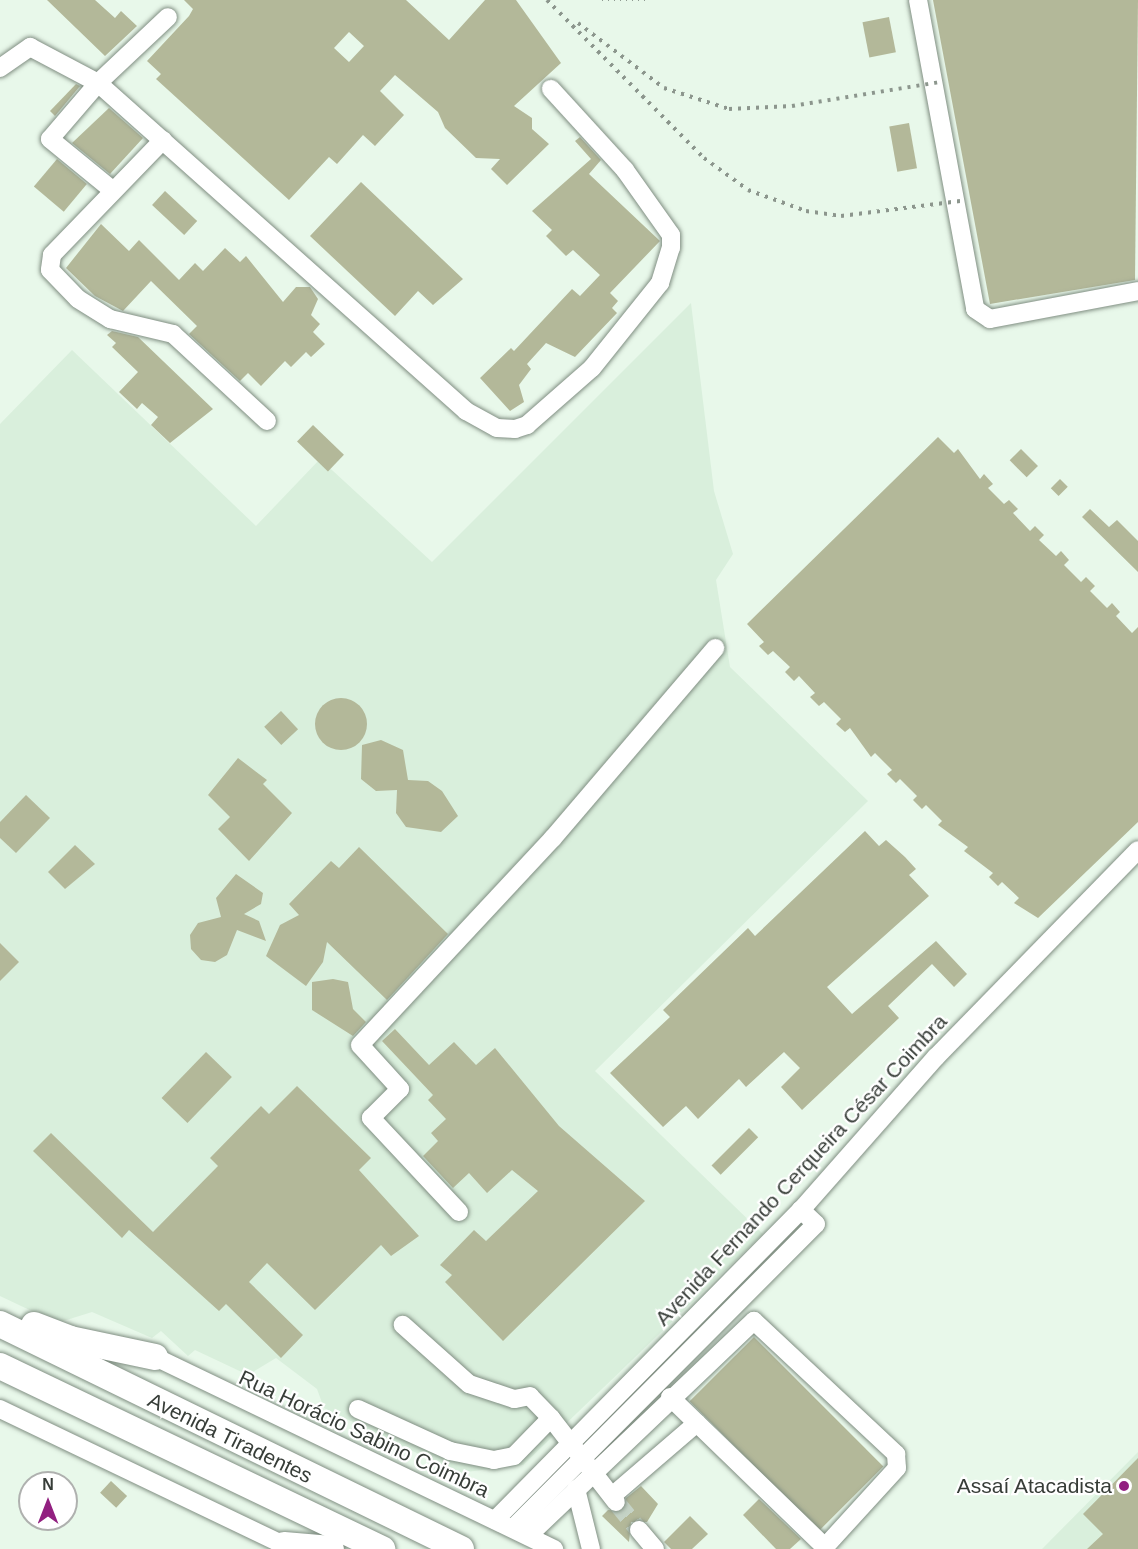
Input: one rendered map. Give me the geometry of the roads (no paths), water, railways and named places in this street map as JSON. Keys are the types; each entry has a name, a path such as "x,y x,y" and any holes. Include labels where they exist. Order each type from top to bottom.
{"highway":[{"path":"0,1311 70,1339 155,1357"},
{"name":"Avenida Tiradentes","path":"0,1324 123,1388 461,1549"},
{"path":"0,1363 12,1352 39,1354 123,1388"},
{"name":"Avenida Tiradentes","path":"0,1363 382,1549"},
{"path":"288,1547 331,1549"}],"street":[{"path":"918,0 975,309 990,319 1138,291"},
{"path":"111,189 50,139 98,83 168,17"},
{"path":"6,62 30,47 48,52 98,83 466,411 497,428 515,429 527,425 592,368 660,283 671,248 671,235 625,170 551,89"},
{"path":"163,140 111,189 52,255 50,270 78,299 110,319 173,334 267,421"},
{"path":"459,1212 370,1118 400,1089 360,1045 553,838 715,648"},
{"name":"Avenida Fernando Cerqueira César Coimbra","path":"495,1520 583,1457 936,1057 1138,850"},
{"path":"520,1532 583,1457 816,1224 801,1210"},
{"path":"591,1549 576,1489 583,1457 670,1397 753,1321 896,1454 897,1468 824,1548 670,1397"},
{"path":"403,1325 469,1384 526,1401 530,1396 583,1457 614,1499 697,1423"},
{"name":"Rua Horácio Sabino Coimbra","path":"155,1357 272,1418 554,1549"},
{"path":"358,1408 450,1451 494,1460 514,1455 551,1419"},
{"path":"0,1409 288,1547"},
{"path":"520,1532 576,1489"},
{"path":"639,1530 655,1549"}],"tunnel":[{"path":"616,1502 639,1530"}],"railway":[{"path":"547,0 704,158 748,190 806,211 841,216 960,201"},
{"path":"578,23 664,88 729,109 792,106 941,82"}],"place":[{"name":"Assaí Atacadista","path":"1124,1486"}]}
